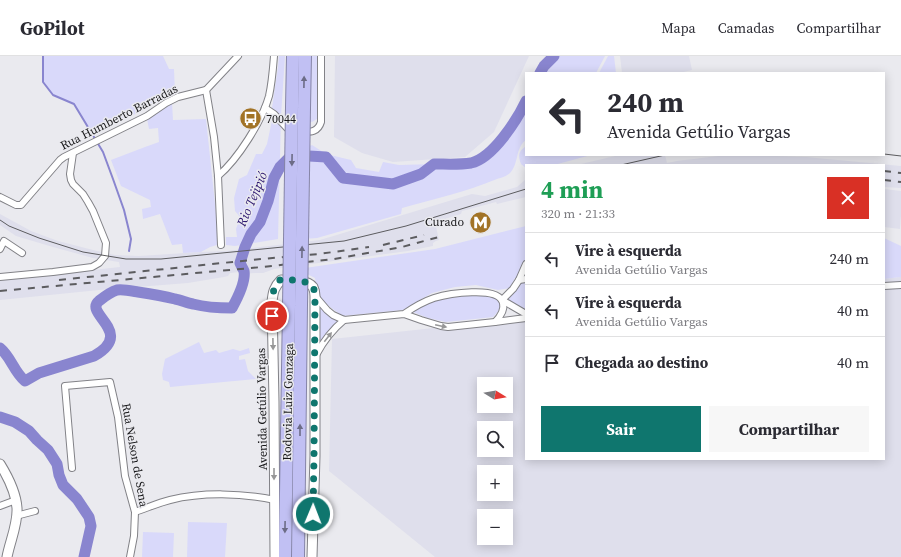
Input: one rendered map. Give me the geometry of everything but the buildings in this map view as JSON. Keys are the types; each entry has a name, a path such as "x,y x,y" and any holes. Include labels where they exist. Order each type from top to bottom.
{"highway":[{"name":"Rodovia Luiz Gonzaga","path":"285,557 295,305 298,108 293,56"},
{"name":"Rodovia Luiz Gonzaga","path":"298,108 305,56"},
{"name":"Rodovia Luiz Gonzaga","path":"295,305 299,525 298,557"},
{"path":"299,525 303,557"}],"street":[{"path":"221,245 218,176 214,137 206,90 238,56"},
{"path":"218,176 229,165 246,142 265,108 269,95 274,56"},
{"path":"265,108 274,114 287,128 292,131 313,132 316,130 320,125 322,115 321,56"},
{"name":"Rua Humberto Barradas","path":"0,197 16,205 21,205 55,164 64,157 147,116 178,97 206,90"},
{"path":"0,277 92,267 99,263 105,256 106,243 93,211 83,194 71,180 70,174 73,153"},
{"path":"0,249 4,241 22,253"},
{"path":"502,300 513,289 525,266"},
{"path":"519,280 525,279"},
{"name":"Avenida Getúlio Vargas","path":"275,557 273,292 275,286 280,280 299,280 309,283 313,287 315,296"},
{"path":"885,286 901,284"},
{"path":"404,314 420,303 436,298 484,292 498,296 525,313"},
{"path":"315,296 333,315 344,320 404,314 445,327 525,318"},
{"path":"312,557 315,296"},
{"path":"495,322 503,311 504,306 502,300"},
{"path":"315,356 326,338 344,320"},
{"name":"Rua Nelson de Sena","path":"72,468 64,386 110,382 118,417 125,476 135,512 134,536 130,557"},
{"path":"0,464 6,474 16,500 17,508 7,557"},
{"path":"135,512 171,500 191,496 230,494 275,500"},
{"path":"0,506 16,500"},
{"path":"16,516 35,511"}],"shaded area":[{"path":"43,56 163,56 169,69 174,69 175,94 131,116 90,130 74,104 53,95 43,82"},
{"path":"279,56 285,56 281,116 278,239 235,246 226,245 226,237 237,237 236,229 240,217 235,211 234,198 239,179 247,175 256,154 262,154 267,144 274,111 272,108"},
{"path":"309,56 320,56 320,117 312,122 309,121"},
{"path":"335,56 529,56 494,132 465,157 393,162 362,153 334,137"},
{"path":"554,56 605,56 597,72 541,72 544,66"},
{"path":"608,56 614,56 616,72 600,72"},
{"path":"620,56 689,56 692,70 683,72 622,72"},
{"path":"172,103 173,120 206,119 217,223 217,245 201,252 183,253 182,244 172,245 160,214 143,219 142,209 151,207 150,200 121,186 111,160 159,142 158,128 149,129 147,119"},
{"path":"525,103 525,141 520,147 513,169 507,175 462,192 402,208 401,214 317,238 304,239 306,148 312,145 326,154 351,160 356,168 379,172 383,162 399,165 473,163 485,156 504,137"},
{"path":"525,147 525,156 587,156 558,164 525,164 525,167 521,164 519,156 521,150"},
{"path":"615,156 665,156 667,163 718,156 776,156 806,157 880,164 581,164"},
{"path":"885,164 901,166 901,188 885,187"},
{"path":"525,180 525,197 497,204 496,202 462,211 461,214 435,222 439,240 433,243 433,246 408,251 274,269 263,273 230,273 228,276 224,277 188,283 0,300 0,280 120,267 119,262 93,258 16,236 0,225 0,214 31,231 58,241 115,255 139,256 227,251 320,240 472,194 485,196 517,187"},
{"path":"885,189 901,191 900,229 885,227"},
{"path":"525,226 525,277 515,278 510,288 498,290 476,285 455,287 432,293 403,310 342,316 321,300 315,278 307,274 305,268 435,249"},
{"path":"885,238 901,246 901,277 885,279"},
{"path":"901,277 901,557 435,557 329,471 332,339 525,318 525,460 885,460 885,279"},
{"path":"521,282 525,282 525,309 508,300"},
{"path":"485,293 498,299 500,302 499,309 493,317 446,322 428,318 413,312 413,310 435,300"},
{"path":"317,301 339,321 316,351"},
{"path":"199,342 204,353 216,350 219,353 233,349 240,351 249,348 250,353 239,356 239,360 245,359 248,371 256,379 170,387 169,382 163,380 162,374 165,359"},
{"path":"188,522 227,523 225,557 187,557"},
{"path":"143,532 174,533 173,557 142,557"}],"waterway":[{"path":"43,56 43,82 53,95 74,104 103,152 124,210 131,239 129,251"},
{"name":"Rio Tejipió","path":"541,72 544,66 554,56"},
{"name":"Rio Tejipió","path":"0,348 25,381 39,373 94,356 106,347 110,339 110,331 97,312 96,306 99,301 117,290 128,290 157,295 202,306 232,308 244,280 244,271 240,263 245,247 251,234 260,222 268,201 274,178 280,167 292,155 326,157 343,178 393,184 421,174 434,164 466,164 479,160 496,146 517,118 525,103"},
{"name":"Rio Tejipió","path":"0,417 15,422 29,431 48,450 57,464 63,485 77,499 89,517 91,526 84,557"}],"tram line":[{"path":"885,154 901,156"},
{"path":"625,164 661,156"},
{"path":"0,220 9,226 39,238 83,252 126,259 161,259 344,241 406,226 525,189"}],"railway":[{"path":"885,171 901,173"},
{"path":"885,180 901,182"},
{"path":"383,245 424,235"},
{"path":"0,291 334,259 402,247 439,237"},
{"path":"59,280 319,254 369,247"}],"place":[{"name":"70044","path":"250,119"},
{"name":"Curado","path":"480,222"}],"route":[{"path":"272,316 273,292 275,286 280,280 299,280 309,283 313,287 315,296 313,514"}]}
